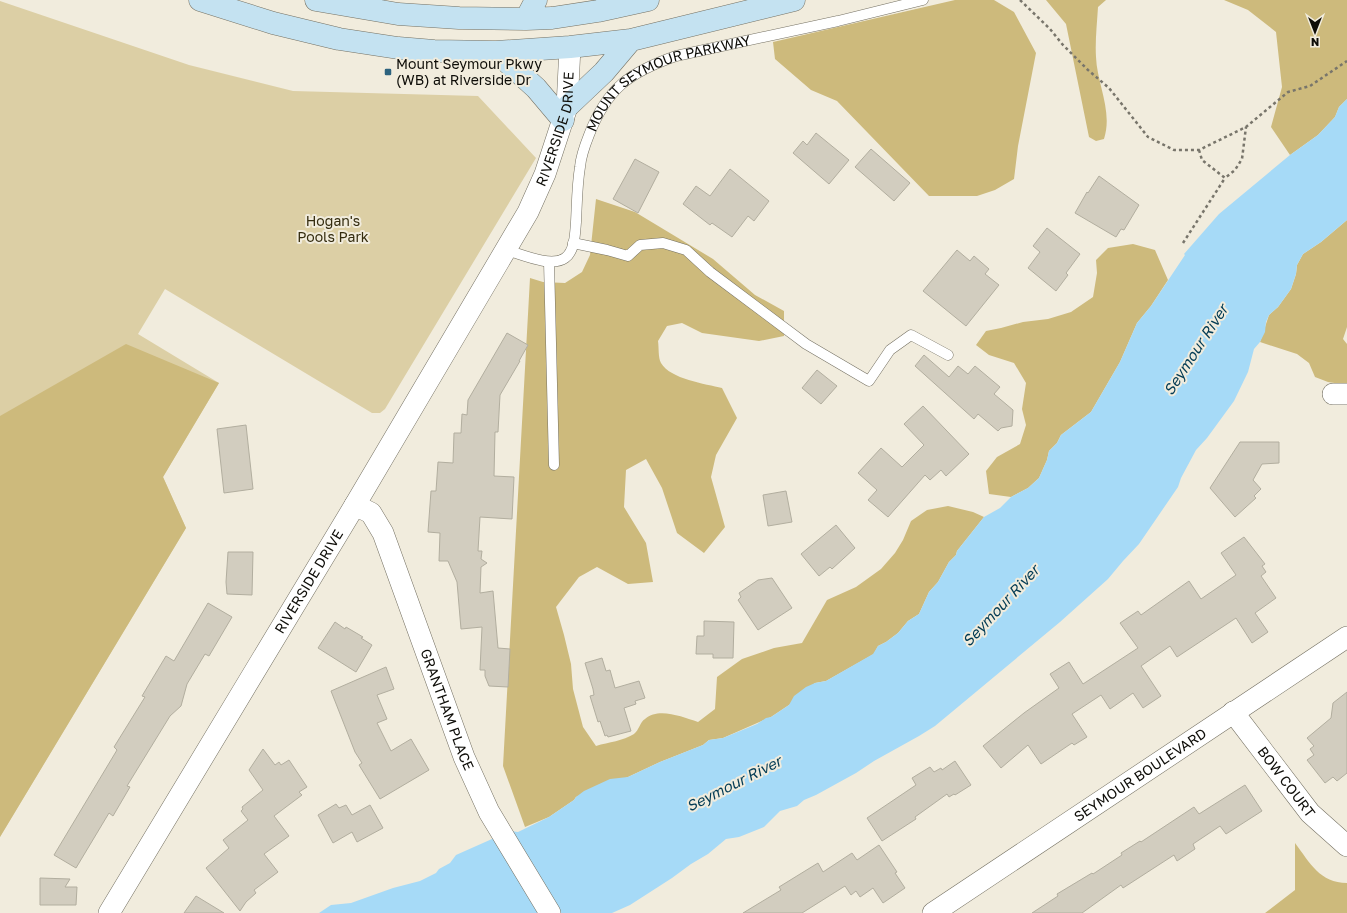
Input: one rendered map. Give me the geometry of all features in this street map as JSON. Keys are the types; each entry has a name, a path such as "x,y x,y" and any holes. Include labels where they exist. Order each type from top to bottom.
{"main road":[{"path":"200,0 273,23 339,39 398,48 434,51 496,52 570,47 632,40 794,0"},
{"path":"316,0 398,14 459,18 526,19 552,18 573,7 598,11 647,0"},
{"path":"526,19 536,0"},
{"name":"RIVERSIDE DRIVE","path":"570,47 573,7"},
{"path":"496,52 565,114 632,40"}],"street":[{"name":"RIVERSIDE DRIVE","path":"109,913 355,505 514,252 528,212 545,174 565,114 570,47"},
{"name":"GRANTHAM PLACE","path":"355,505 371,513 383,533 464,757 495,822 550,913"},
{"name":"SEYMOUR BOULEVARD","path":"933,913 1347,637"},
{"name":"BOW COURT","path":"1233,712 1310,813 1347,846"}],"lane":[{"name":"MOUNT SEYMOUR PARKWAY","path":"549,262 558,262 565,258 571,251 573,243 579,168 582,154 594,121 604,103 614,91 632,75 676,56 838,21 923,0"},
{"path":"573,243 628,256 640,246 663,243 686,250 710,272 806,344 869,381 890,350 911,335 948,354"},
{"path":"514,252 549,262 554,464"}],"path":[{"path":"1020,0 1050,29 1063,45 1088,70 1109,88 1148,137 1174,150 1199,150 1246,127 1288,92 1310,86 1347,61"},
{"path":"1183,243 1224,178 1235,170 1242,159 1246,127"},
{"path":"1199,150 1202,160 1224,178"}],"green space":[{"name":"Hogan's Pools Park","path":"0,1 189,65 293,91 478,96 536,158 385,409 380,413 372,413 165,289 138,334 219,383 163,477 186,528 0,837"}],"shaded area":[{"path":"955,0 994,0 1014,12 1036,53 1018,146 1014,179 995,190 977,196 929,196 837,101 811,90 775,59 773,42"},
{"path":"1046,0 1106,0 1098,7 1096,45 1097,67 1107,118 1104,139 1096,141 1089,137 1066,24"},
{"path":"1224,0 1347,0 1347,99 1339,107 1335,117 1318,135 1290,155 1271,127 1282,87 1276,32 1248,10"},
{"path":"596,199 635,212 713,259 755,295 784,311 784,336 759,341 702,333 682,323 667,326 658,341 660,361 666,369 680,377 698,383 722,388 737,418 716,455 711,477 725,527 704,553 677,533 662,488 646,459 626,470 624,507 646,543 653,582 628,584 597,567 579,577 556,607 571,664 573,689 583,727 596,746 621,740 634,734 643,720 651,715 664,713 671,714 698,722 715,709 717,677 742,659 774,648 802,643 827,600 856,587 881,569 895,553 903,540 911,521 927,510 948,506 973,512 984,517 957,551 956,555 949,562 938,582 929,592 919,614 908,621 898,633 878,646 874,654 826,681 815,683 789,705 771,717 723,738 709,740 703,745 576,797 574,800 549,817 525,827 503,766 530,278 543,282 565,283 582,272 590,255"},
{"path":"1347,220 1347,327 1343,339 1347,344 1347,385 1328,382 1315,377 1309,363 1297,354 1260,342 1269,315 1278,307 1291,289 1296,274 1297,265 1303,254 1321,242"},
{"path":"1133,244 1155,250 1168,280 1151,306 1137,323 1120,362 1091,412 1061,435 1057,443 1049,451 1047,460 1039,478 1028,488 1011,497 989,494 986,471 997,457 1020,444 1026,425 1022,409 1026,383 1014,363 989,355 976,345 986,331 1023,322 1048,319 1071,312 1093,297 1097,273 1096,260 1108,248"},
{"path":"126,344 219,383 163,477 186,528 0,837 0,416"},
{"path":"1295,843 1316,870 1323,876 1330,880 1347,883 1347,913 1265,913 1295,890"}],"water":[{"name":"Seymour River","path":"1347,99 1347,220 1321,242 1303,254 1297,265 1296,274 1291,289 1278,307 1269,315 1266,322 1265,332 1260,342 1254,349 1248,372 1234,401 1207,438 1196,450 1181,478 1178,487 1139,544 1108,579 1060,622 935,726 856,773 804,800 797,806 780,811 764,827 739,837 726,839 708,854 672,878 630,905 612,913 319,913 331,905 351,903 393,888 420,881 436,873 439,869 450,863 456,855 510,831 518,832 549,817 574,800 584,791 610,779 628,777 660,762 703,745 709,740 723,738 757,724 789,705 794,696 806,687 815,683 826,681 873,654 878,646 898,633 908,621 919,614 929,592 938,582 949,562 956,555 957,551 984,517 1000,508 1011,497 1028,488 1039,478 1047,460 1049,451 1057,443 1061,435 1091,412 1120,362 1137,323 1151,306 1185,255 1184,254 1219,214 1290,155 1318,135 1335,117 1339,107"}],"building":[{"path":"816,133 849,160 829,184 793,153 803,141 807,145"},
{"path":"871,149 910,183 894,201 855,167"},
{"path":"635,159 659,172 638,213 613,199"},
{"path":"730,169 769,201 754,221 748,216 732,237 712,223 710,225 683,204 696,186 710,196"},
{"path":"1099,176 1139,205 1124,230 1121,229 1116,237 1075,213 1087,192 1088,193"},
{"path":"1047,228 1080,254 1066,273 1068,275 1056,291 1028,268 1040,252 1033,246"},
{"path":"957,250 970,261 974,256 989,269 985,274 999,285 966,326 923,291"},
{"path":"507,333 528,345 500,395 498,432 495,432 494,476 514,477 512,519 480,517 478,551 482,551 481,559 487,563 481,567 480,593 493,591 498,648 510,649 508,687 489,686 485,676 485,670 480,670 482,627 461,629 457,582 448,561 439,561 440,533 428,532 431,491 436,491 438,462 453,463 454,433 461,433 462,414 467,415 468,400"},
{"path":"924,355 949,377 958,366 968,374 975,366 1000,387 994,394 1013,410 1012,426 1001,428 998,431 978,414 974,419 915,366"},
{"path":"817,370 837,386 821,404 802,388"},
{"path":"923,406 969,454 946,476 941,470 930,480 925,475 888,517 868,500 877,490 858,473 881,448 902,467 924,445 904,424"},
{"path":"246,425 253,489 224,493 217,429"},
{"path":"1240,442 1279,442 1279,463 1262,464 1253,480 1261,489 1254,496 1256,498 1235,517 1210,488"},
{"path":"786,491 792,522 768,526 763,495"},
{"path":"836,525 855,548 832,569 830,567 819,576 801,554"},
{"path":"1244,537 1265,564 1262,566 1266,572 1261,576 1276,598 1255,613 1268,632 1252,643 1236,618 1177,657 1170,646 1141,666 1161,696 1143,708 1133,693 1110,709 1101,695 1072,714 1087,737 1074,745 1072,743 1041,764 1028,745 1001,768 983,746 1024,713 1059,688 1050,674 1069,662 1083,684 1138,648 1120,623 1138,611 1141,615 1189,581 1201,599 1236,575 1221,553"},
{"path":"228,552 253,552 252,595 227,594 226,582"},
{"path":"772,578 792,608 758,630 738,600 741,597 739,593 758,580"},
{"path":"208,603 232,617 209,656 205,654 187,684 181,706 170,716 127,786 130,787 113,816 109,813 76,868 54,855 117,750 114,747 145,697 142,696 166,656 174,661"},
{"path":"704,621 734,622 733,658 713,658 713,654 696,654 697,636 704,636"},
{"path":"335,622 345,629 346,627 363,637 361,638 372,645 356,672 318,648"},
{"path":"602,658 606,671 610,670 615,688 639,681 645,698 635,701 636,704 624,708 631,731 608,737 607,735 605,736 600,721 598,722 590,696 594,695 593,689 585,663"},
{"path":"386,667 394,689 377,695 387,719 377,723 391,751 411,739 429,770 380,799 359,765 362,763 355,752 331,691"},
{"path":"1347,692 1347,773 1337,781 1333,777 1325,783 1307,760 1314,755 1310,749 1314,746 1307,738 1331,718 1333,703"},
{"path":"263,749 275,765 279,762 281,765 289,760 307,787 299,792 302,795 274,816 289,836 264,854 278,872 254,890 256,893 246,902 240,911 206,868 229,848 223,840 248,820 241,811 243,809 242,807 263,790 249,770"},
{"path":"955,761 971,785 955,795 954,794 949,797 947,794 915,817 916,819 882,841 867,818 916,785 912,778 930,767 934,772 941,768 942,770"},
{"path":"1245,785 1262,811 1226,834 1220,826 1193,844 1195,849 1177,861 1174,855 1123,888 1121,885 1082,913 1032,913 1058,896 1057,894 1092,873 1093,874 1122,855 1121,853 1140,841 1141,842 1194,807 1199,814"},
{"path":"336,804 339,808 346,805 352,815 370,805 383,828 357,842 352,832 333,843 318,815"},
{"path":"879,845 897,872 895,873 905,888 883,903 873,888 860,897 856,891 851,895 845,886 802,913 743,913 781,890 779,887 818,863 823,872 852,853 857,860"},
{"path":"40,878 70,879 65,887 77,887 76,905 40,905"},
{"path":"196,896 224,913 184,913"}],"place":[{"name":"Mount Seymour Pkwy (WB) at Riverside Dr","path":"388,72"}]}
